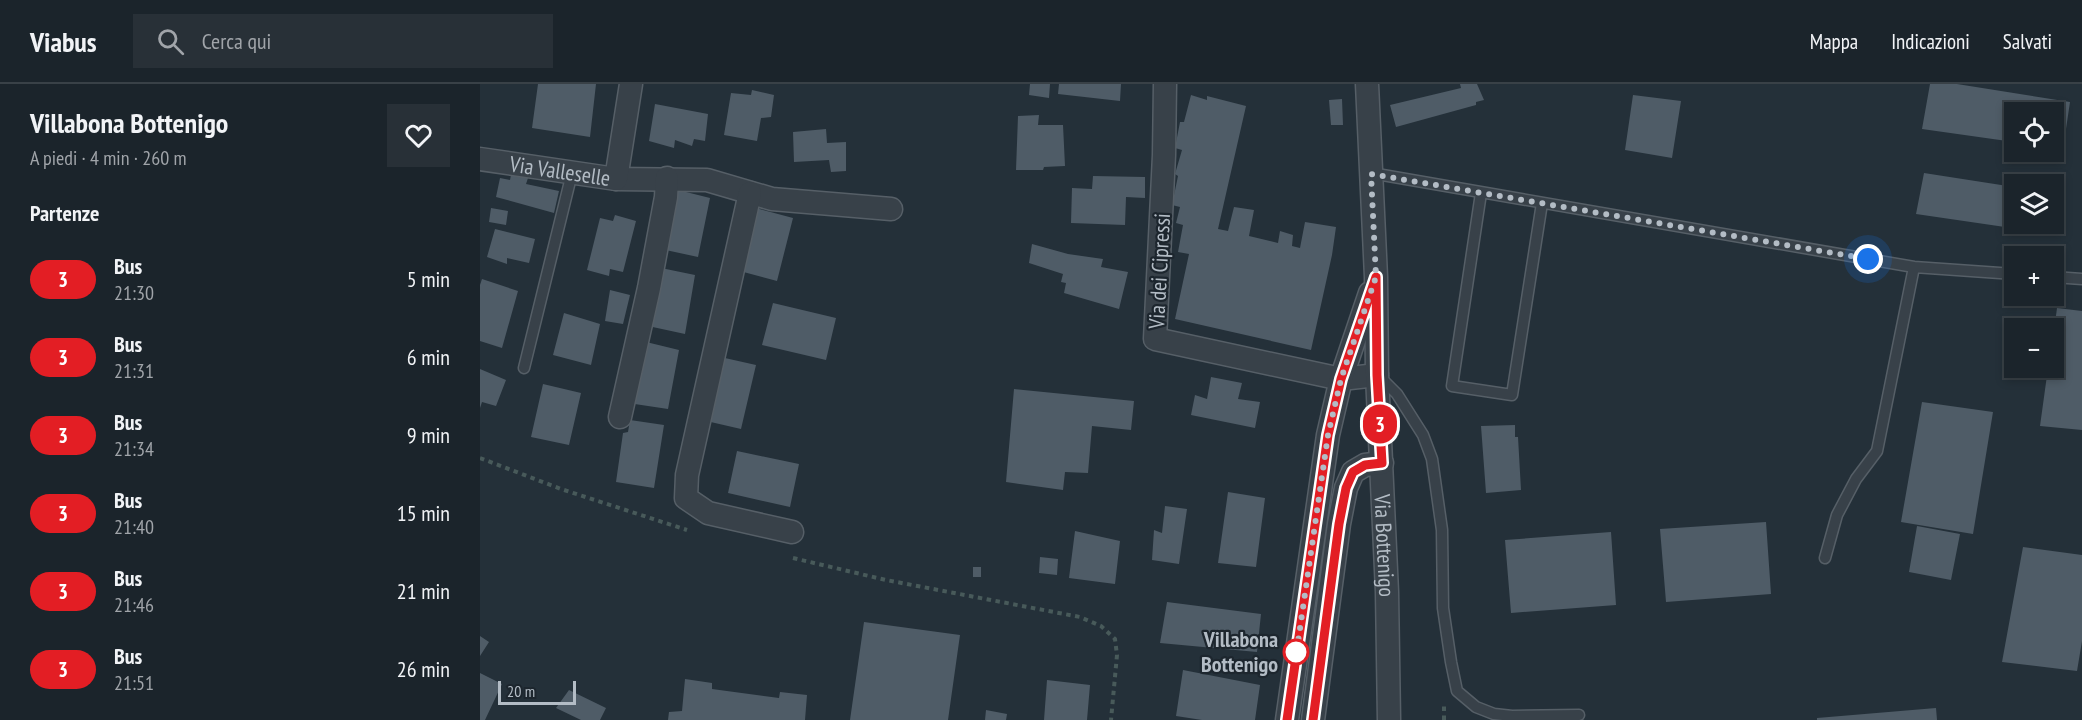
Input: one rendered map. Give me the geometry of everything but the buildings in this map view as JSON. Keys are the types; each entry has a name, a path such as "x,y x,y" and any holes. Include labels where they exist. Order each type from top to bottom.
{"street":[{"name":"Via Valleselle","path":"480,159 616,179 631,84"},
{"name":"Via dei Cipressi","path":"1165,84 1155,339 1341,379 1377,375"},
{"name":"Via Bottenigo","path":"1367,84 1376,277 1377,375 1382,463 1389,720"},
{"path":"620,417 649,288 666,197 667,178"},
{"path":"616,179 707,180 772,199 891,209"},
{"path":"750,193 687,475 686,498 708,513 792,532"},
{"path":"1287,720 1328,435 1341,379 1376,277"},
{"path":"1313,720 1339,524 1346,488 1353,472 1365,465 1382,463"}],"lane":[{"path":"524,368 572,173"},
{"path":"1371,174 1914,267 2004,273"},
{"path":"1481,193 1452,386 1512,395 1542,203"},
{"path":"1826,558 1837,515 1856,479 1877,451 1914,267"},
{"path":"2064,278 2082,279"},
{"path":"1377,375 1397,394 1424,435 1432,459 1443,530 1443,608 1457,691 1476,707 1494,714 1579,715"}],"path":[{"path":"480,458 608,506 692,532"},
{"path":"782,555 886,580 1080,617 1101,626 1115,639 1116,647 1111,720"}],"bus line":[{"name":"3","path":"1287,720 1328,435 1341,379 1376,277 1377,375 1382,463 1365,465 1353,472 1346,488 1339,524 1313,720"}],"place":[{"name":"Villabona Bottenigo","path":"1296,652"}],"route":[{"path":"1296,652 1296,656 1328,435 1341,379 1376,277 1371,174 1868,259"}]}
